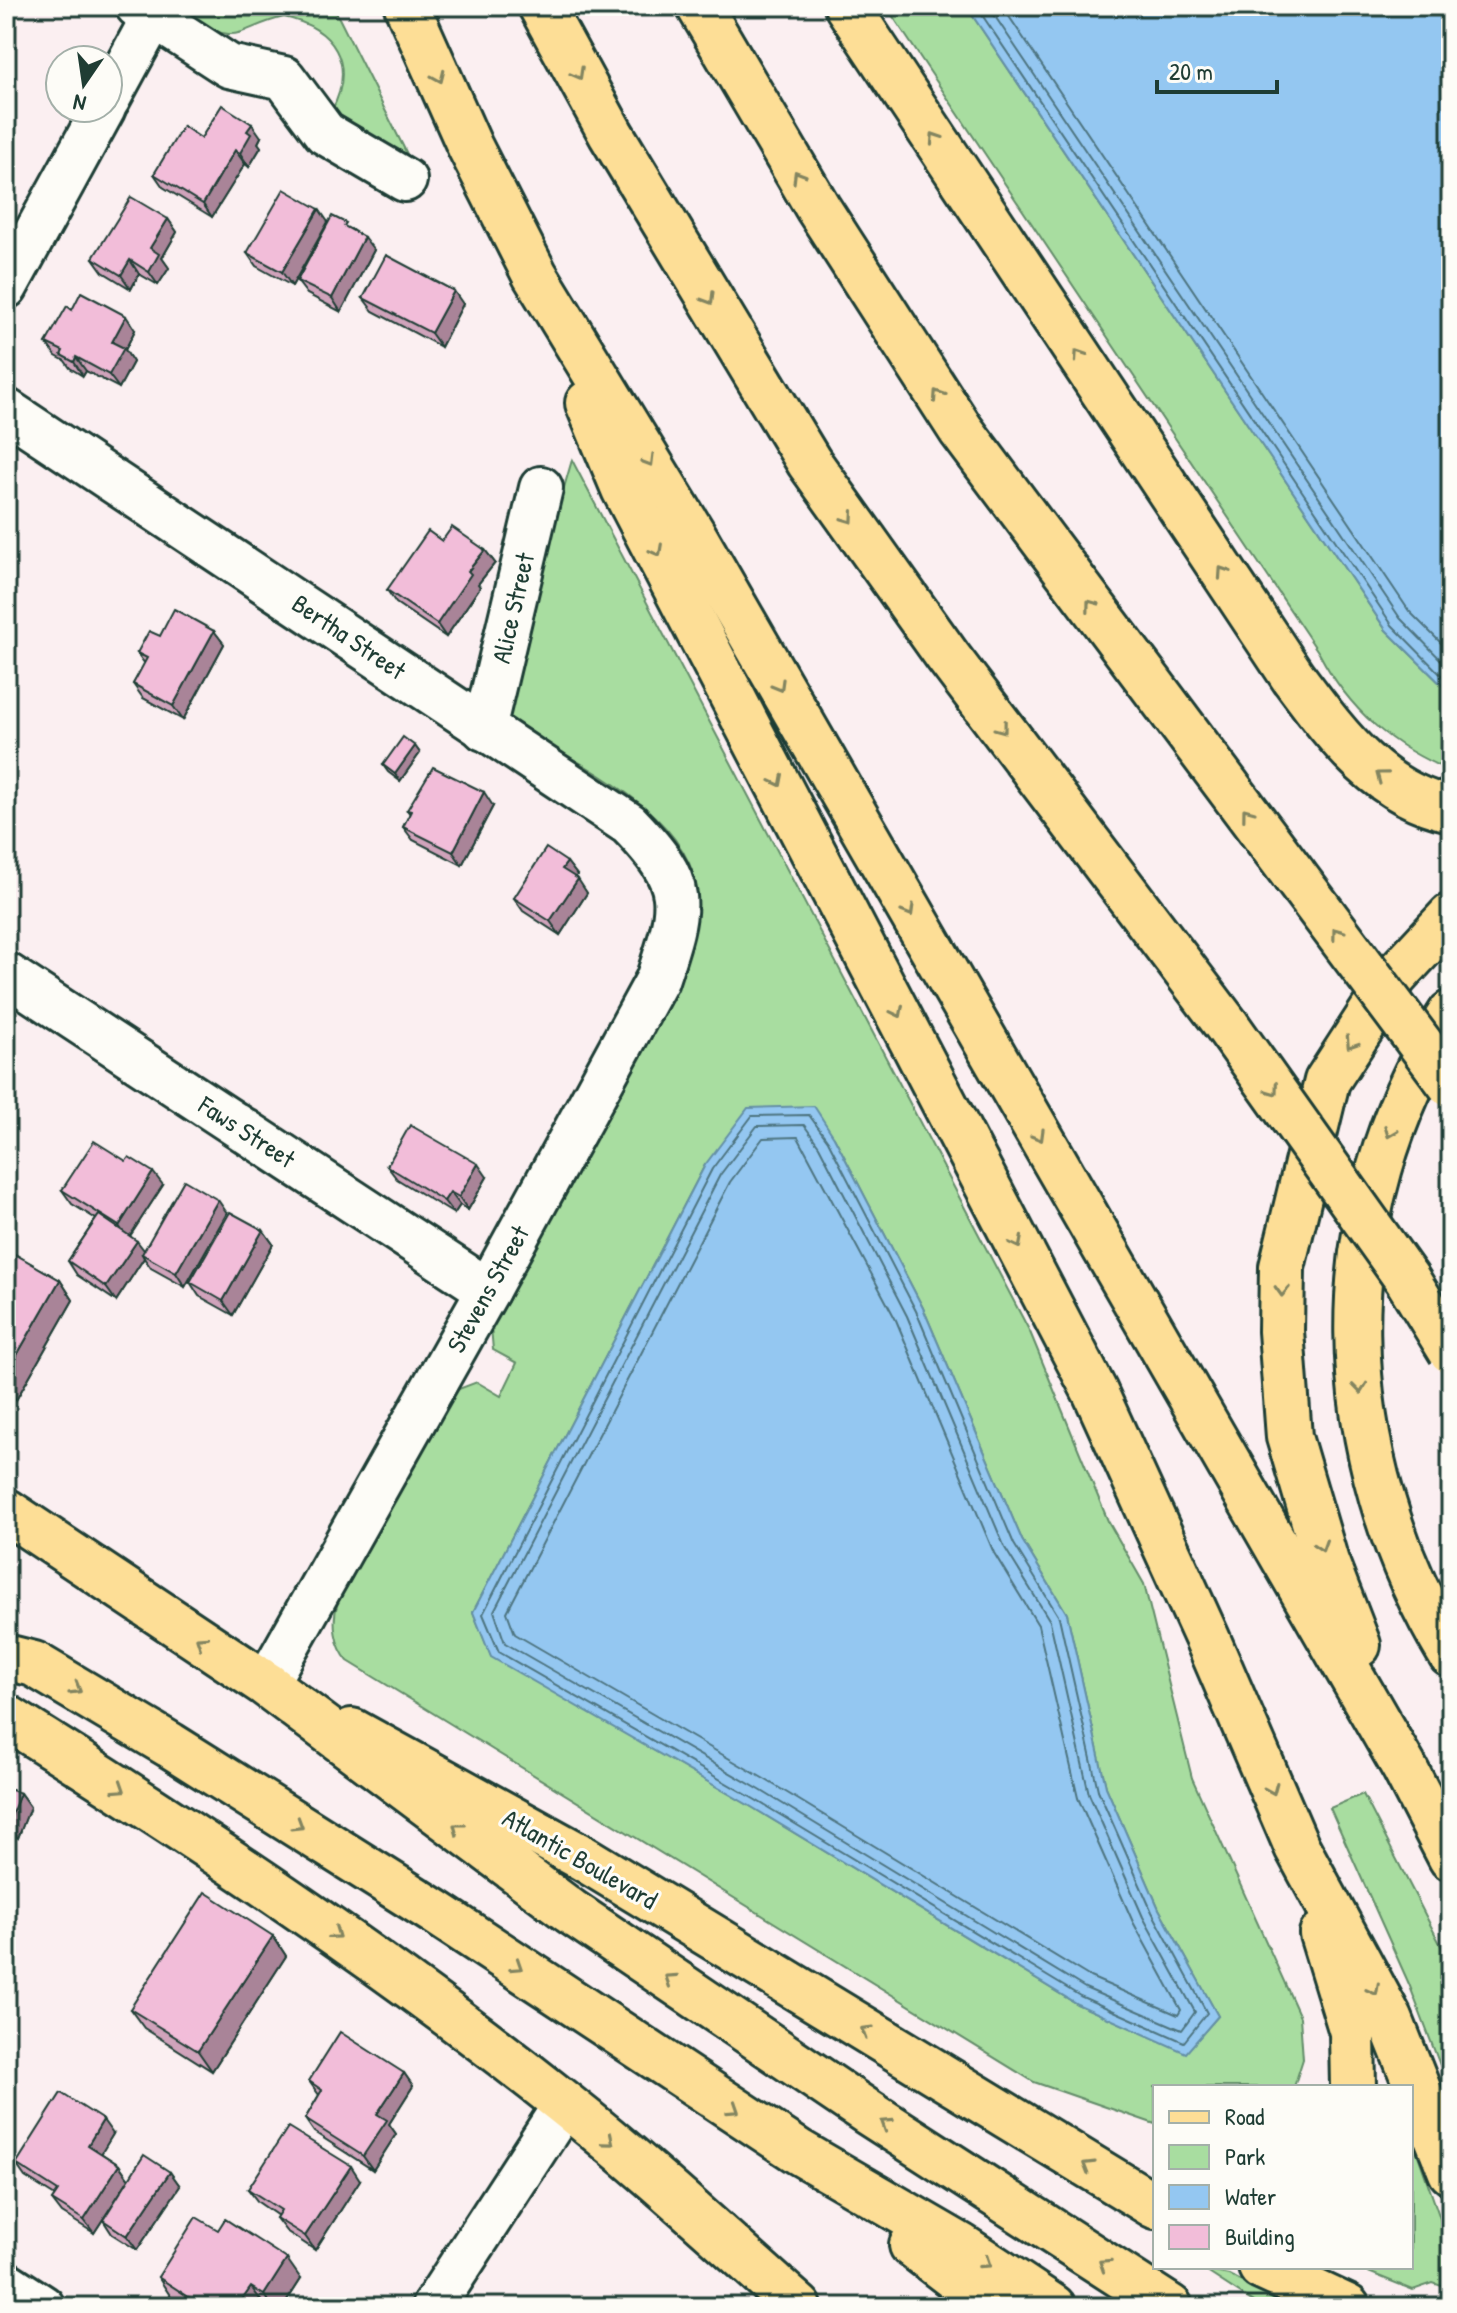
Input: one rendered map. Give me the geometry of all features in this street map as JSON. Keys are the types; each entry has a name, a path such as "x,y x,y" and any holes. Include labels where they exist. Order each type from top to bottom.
{"main road":[{"path":"407,6 470,147 535,275 624,489 1095,1392 1207,1638 1297,1847 1390,2019 1451,2172"},
{"path":"541,6 611,134 809,462 948,657 1228,1027 1407,1279 1451,1351"},
{"path":"699,6 825,221 961,430 1451,1085"},
{"path":"847,6 1293,677 1348,750 1399,789 1451,809"},
{"path":"535,275 693,534 1404,1767 1451,1858"},
{"path":"1404,1767 1326,1562 1289,1437 1281,1344 1282,1267 1327,1081 1395,976 1451,916"},
{"path":"1451,1013 1410,1084 1376,1170 1359,1281 1355,1339 1360,1396 1388,1517 1425,1612 1451,1655"},
{"name":"Atlantic Boulevard","path":"6,1511 266,1684 583,1858 1153,2205"},
{"path":"6,1657 34,1664 170,1745 450,1922 799,2152 961,2246 1053,2307"},
{"path":"266,1684 570,1911 869,2113 1170,2307"},
{"path":"6,1717 265,1884 416,1990 565,2104 799,2307"},
{"path":"1297,1847 1352,2032 1353,2085"},
{"path":"799,2152 993,2307"},
{"path":"1265,2269 1347,2307"}],"street":[{"path":"124,66 150,10 229,66 284,78 325,133 405,180"},
{"path":"6,287 95,124"},
{"name":"Bertha Street","path":"6,410 629,824 660,856 674,882"},
{"name":"Alice Street","path":"484,729 541,488"},
{"name":"Stevens Street","path":"266,1684 488,1290 657,980 674,928 674,882"},
{"name":"Faws Street","path":"6,974 488,1290"},
{"path":"433,2307 565,2104"},
{"path":"6,2283 43,2307"}],"green space":[{"path":"188,6 333,6 412,164 331,112 342,78 341,63 328,39 316,30 284,17 239,33 221,33 192,21"},
{"path":"886,6 966,6 1386,630 1451,694 1451,771 1391,738 1344,692"},
{"path":"572,460 1030,1332 1108,1521 1144,1584 1192,1778 1300,2017 1303,2059 1295,2085 1153,2085 1153,2123 1034,2082 348,1661 344,1655 337,1641 335,1626 338,1602 456,1390 477,1382 501,1396 517,1363 493,1350 491,1327 687,953 695,920 696,887 687,858 669,832 616,786 554,748 497,719","holes":["834,1137 923,1308 1022,1540 1067,1614 1106,1787 1159,1909 1218,2016 1186,2052 1077,2004 750,1806 491,1656 473,1612 705,1165"]},
{"path":"1363,1794 1451,1965 1451,2094 1409,1984 1330,1808"},
{"path":"1413,2141 1451,2250 1451,2289 1433,2283 1413,2290 1361,2269 1413,2269"},
{"path":"1204,2270 1229,2275 1289,2307 1261,2307"}],"water":[{"path":"966,6 1451,6 1451,694 1386,630"},
{"path":"814,1106 834,1137 923,1308 1022,1540 1067,1614 1106,1787 1159,1909 1218,2016 1186,2053 1077,2004 750,1806 491,1657 473,1612 705,1165 748,1108"}],"building":[{"path":"222,105 252,124 247,131 251,134 240,153 235,150 203,204 154,174 183,126 201,138"},
{"path":"284,189 319,209 282,272 247,253"},
{"path":"131,197 168,219 150,248 159,254 149,272 130,260 121,275 93,258"},
{"path":"332,216 364,237 332,298 297,281"},
{"path":"386,255 454,291 431,333 363,298"},
{"path":"81,292 126,316 112,342 124,348 109,375 76,357 74,362 61,355 63,351 46,343 67,306 72,310"},
{"path":"452,527 485,550 468,571 471,574 437,624 387,590 428,531 442,541"},
{"path":"174,609 214,631 173,706 133,684 147,658 137,653 149,631 160,636"},
{"path":"403,737 415,746 395,774 383,765"},
{"path":"433,767 484,792 453,852 403,827 411,811 407,810"},
{"path":"546,848 567,862 562,869 578,879 550,921 514,898"},
{"path":"410,1125 478,1164 459,1197 450,1192 444,1201 387,1166"},
{"path":"94,1141 126,1161 129,1157 153,1172 119,1226 62,1190"},
{"path":"184,1180 218,1200 176,1273 142,1254"},
{"path":"230,1212 263,1230 223,1301 190,1282"},
{"path":"99,1215 137,1241 106,1287 68,1261"},
{"path":"6,1249 60,1280 6,1374"},
{"path":"6,1788 20,1793 8,1824 6,1823"},
{"path":"205,1892 273,1936 198,2051 130,2009"},
{"path":"340,2032 404,2073 377,2114 387,2120 363,2156 305,2119 322,2090 309,2081"},
{"path":"61,2093 103,2120 88,2145 119,2165 84,2220 52,2200 58,2191 16,2164"},
{"path":"288,2127 351,2166 305,2236 276,2218 281,2210 248,2189"},
{"path":"144,2155 170,2172 127,2236 103,2220"},
{"path":"196,2217 218,2230 225,2219 287,2259 264,2295 251,2287 237,2307 204,2307 158,2277"}]}
